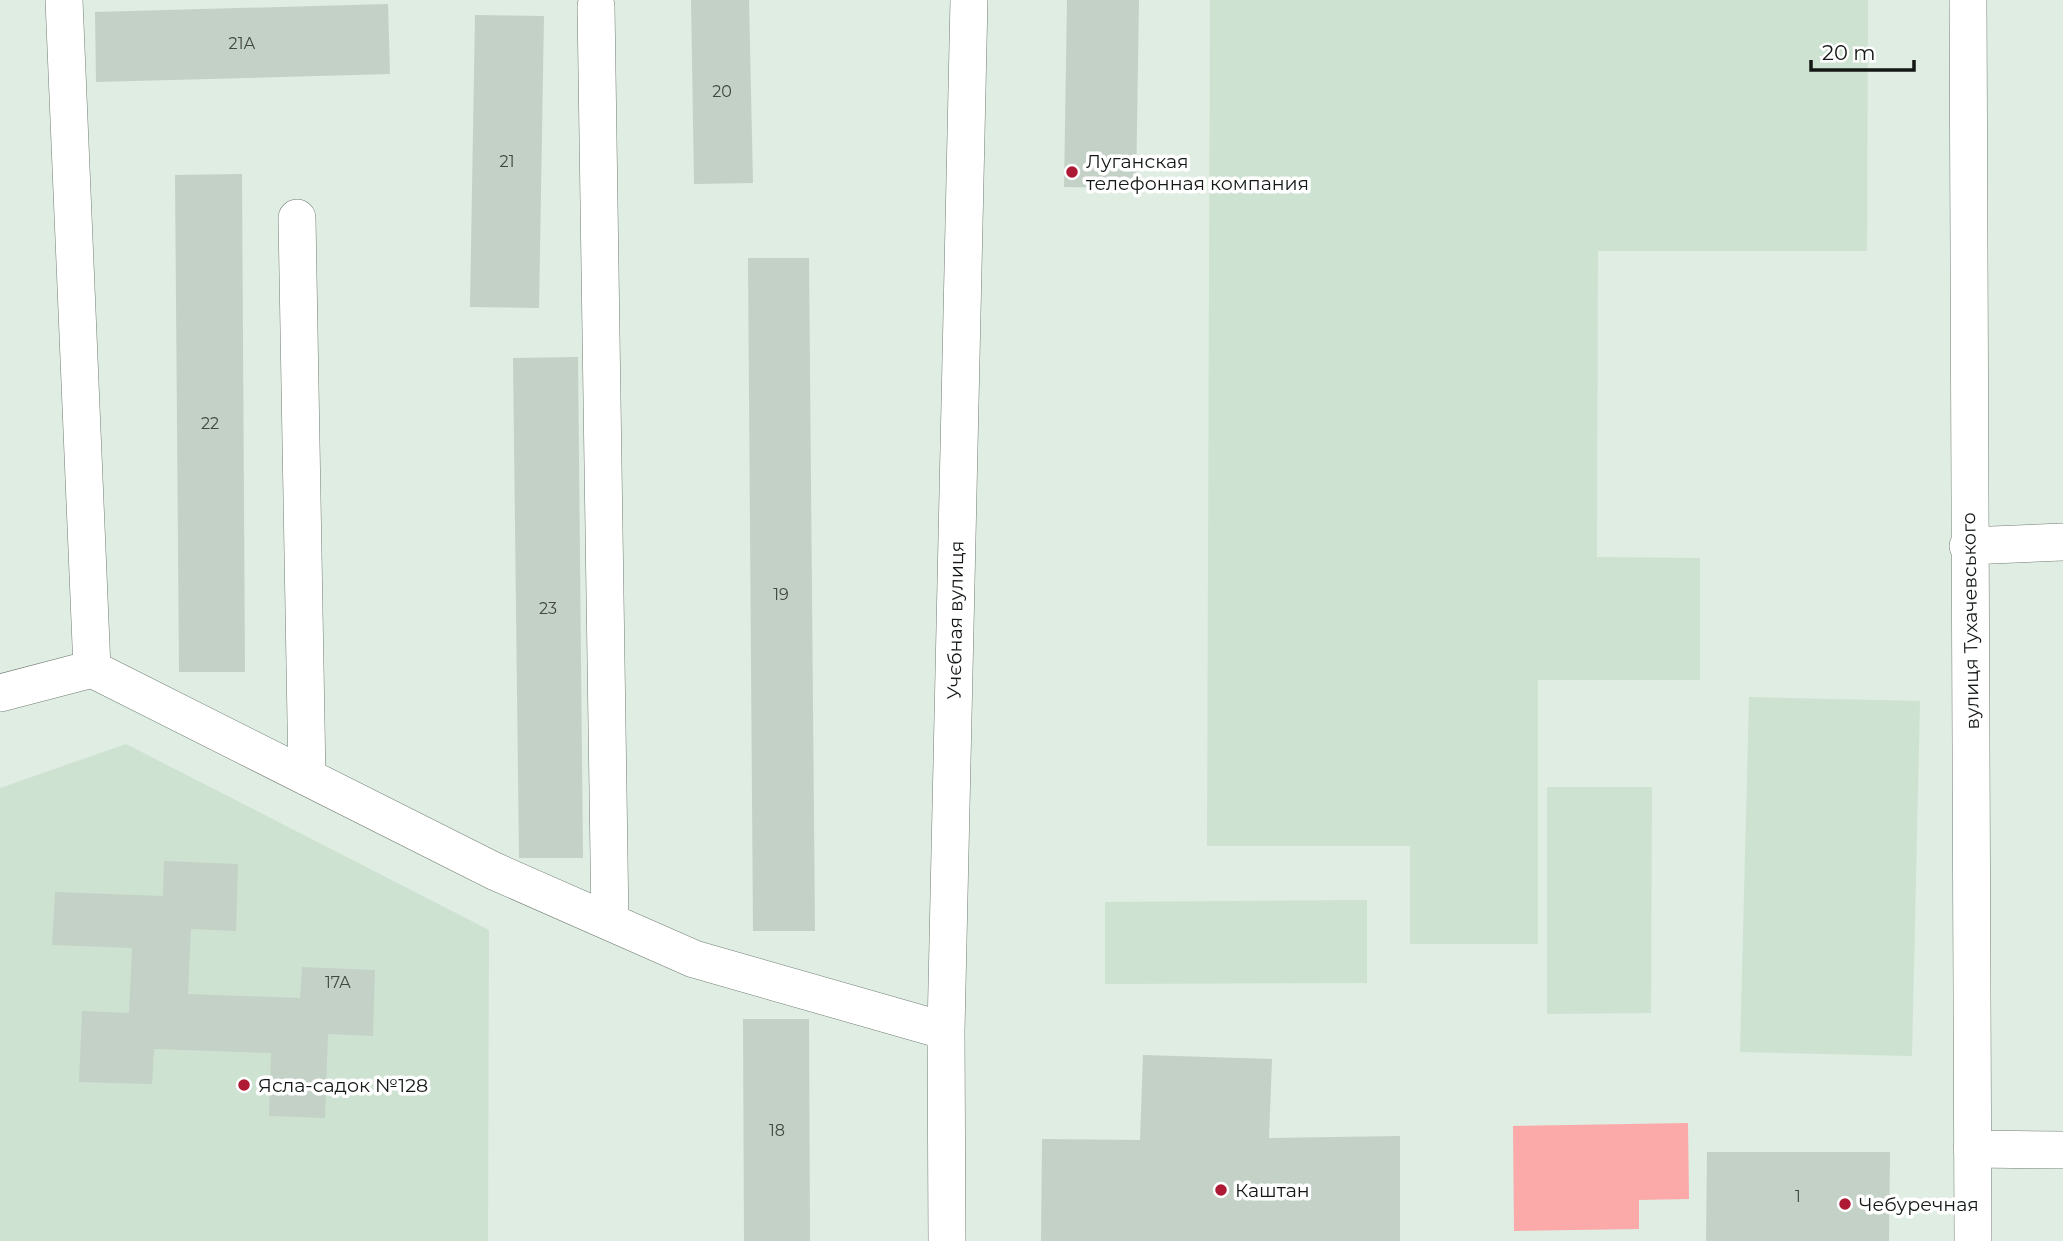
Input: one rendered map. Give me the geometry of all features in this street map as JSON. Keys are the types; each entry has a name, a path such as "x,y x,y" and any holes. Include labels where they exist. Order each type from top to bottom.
{"street":[{"path":"64,0 92,669"},
{"name":"Учєбная вулиця","path":"947,1241 946,1031 969,0"},
{"name":"вулиця Тухачевського","path":"1968,0 1968,545 1973,1241"},
{"path":"596,6 610,922"},
{"path":"297,218 307,777"},
{"path":"1968,545 2063,542"},
{"path":"0,694 92,669 494,871 694,959 946,1031"},
{"path":"1972,1149 2063,1150"}],"shaded area":[{"path":"1210,0 1868,0 1867,251 1598,251 1597,557 1700,558 1700,680 1538,680 1538,944 1410,944 1410,846 1207,846"},
{"path":"1749,697 1920,701 1912,1056 1740,1052"},
{"name":"Ясла-садок №128","path":"126,744 489,930 488,1241 0,1241 0,788"},
{"path":"1547,787 1652,787 1651,1013 1547,1014"},
{"path":"1367,900 1367,983 1105,984 1105,902"},
{"path":"1688,1123 1689,1199 1639,1200 1639,1229 1514,1231 1513,1126"}],"building":[{"path":"691,0 749,0 753,183 694,184"},
{"path":"1067,0 1139,0 1136,188 1064,187"},
{"path":"388,4 390,74 96,82 95,12"},
{"path":"475,15 544,16 539,308 470,307"},
{"path":"242,174 245,672 179,672 175,175"},
{"path":"748,258 809,258 815,931 753,931"},
{"path":"578,357 583,858 519,858 513,358"},
{"path":"164,861 238,864 236,931 191,929 188,994 300,998 302,967 375,970 373,1036 328,1034 325,1118 269,1116 271,1053 154,1049 152,1084 79,1082 82,1011 129,1013 132,948 52,945 55,892 163,896"},
{"path":"743,1019 809,1019 810,1241 744,1241"},
{"name":"Каштан","path":"1143,1055 1272,1059 1269,1138 1400,1136 1400,1241 1041,1241 1042,1139 1140,1140"},
{"path":"1707,1152 1890,1152 1889,1241 1706,1241"}],"place":[{"name":"Луганская телефонная компания","path":"1072,172"},
{"name":"Ясла-садок №128","path":"244,1085"},
{"name":"Каштан","path":"1221,1190"},
{"name":"Чебуречная","path":"1845,1204"}]}
